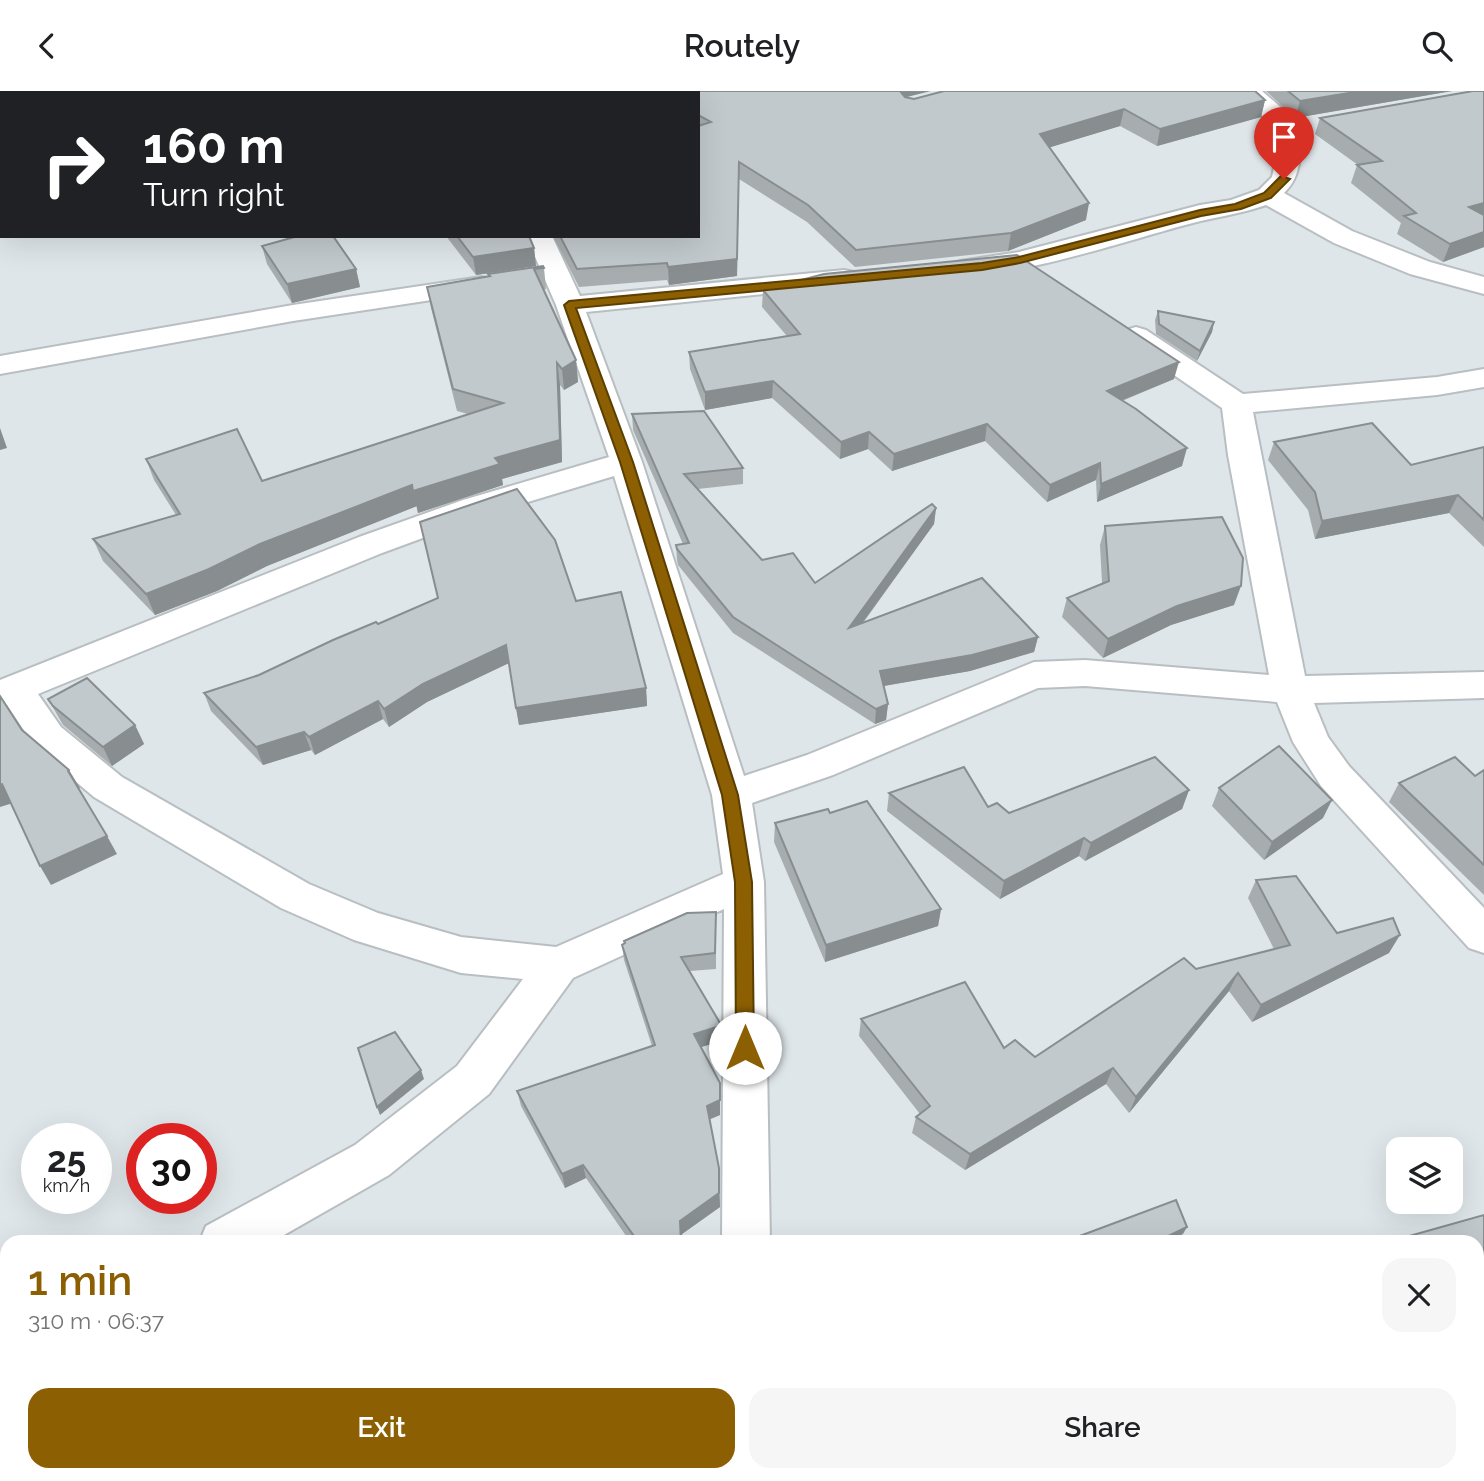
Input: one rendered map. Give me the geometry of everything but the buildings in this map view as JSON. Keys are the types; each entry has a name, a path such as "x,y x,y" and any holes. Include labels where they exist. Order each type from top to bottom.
{"street":[{"path":"945,269 1020,260 1200,213 1237,207 1268,195 1284,179 1291,144 1289,129 1249,91"},
{"path":"1289,129 1314,124"},
{"path":"1268,195 1343,237 1420,268 1484,286"},
{"path":"539,238 542,284 626,462 730,795 744,882 746,1235"},
{"path":"1020,260 1053,282"},
{"path":"0,365 293,313 542,284 864,276"},
{"path":"1109,319 1237,404 1437,386 1484,378"},
{"path":"1237,404 1244,455 1290,690 1312,741 1335,776 1484,936"},
{"path":"558,965 461,955 369,928 295,897 108,787 48,737 8,691 424,524 626,462"},
{"path":"730,795 820,765 1034,675 1085,673 1290,690 1484,685"},
{"path":"237,1235 372,1160 473,1080 558,965 744,882"}],"route":[{"path":"745,1048 744,882 730,795 626,462 569,305 982,266 1020,260 1200,213 1237,207 1268,195 1284,179"}]}
